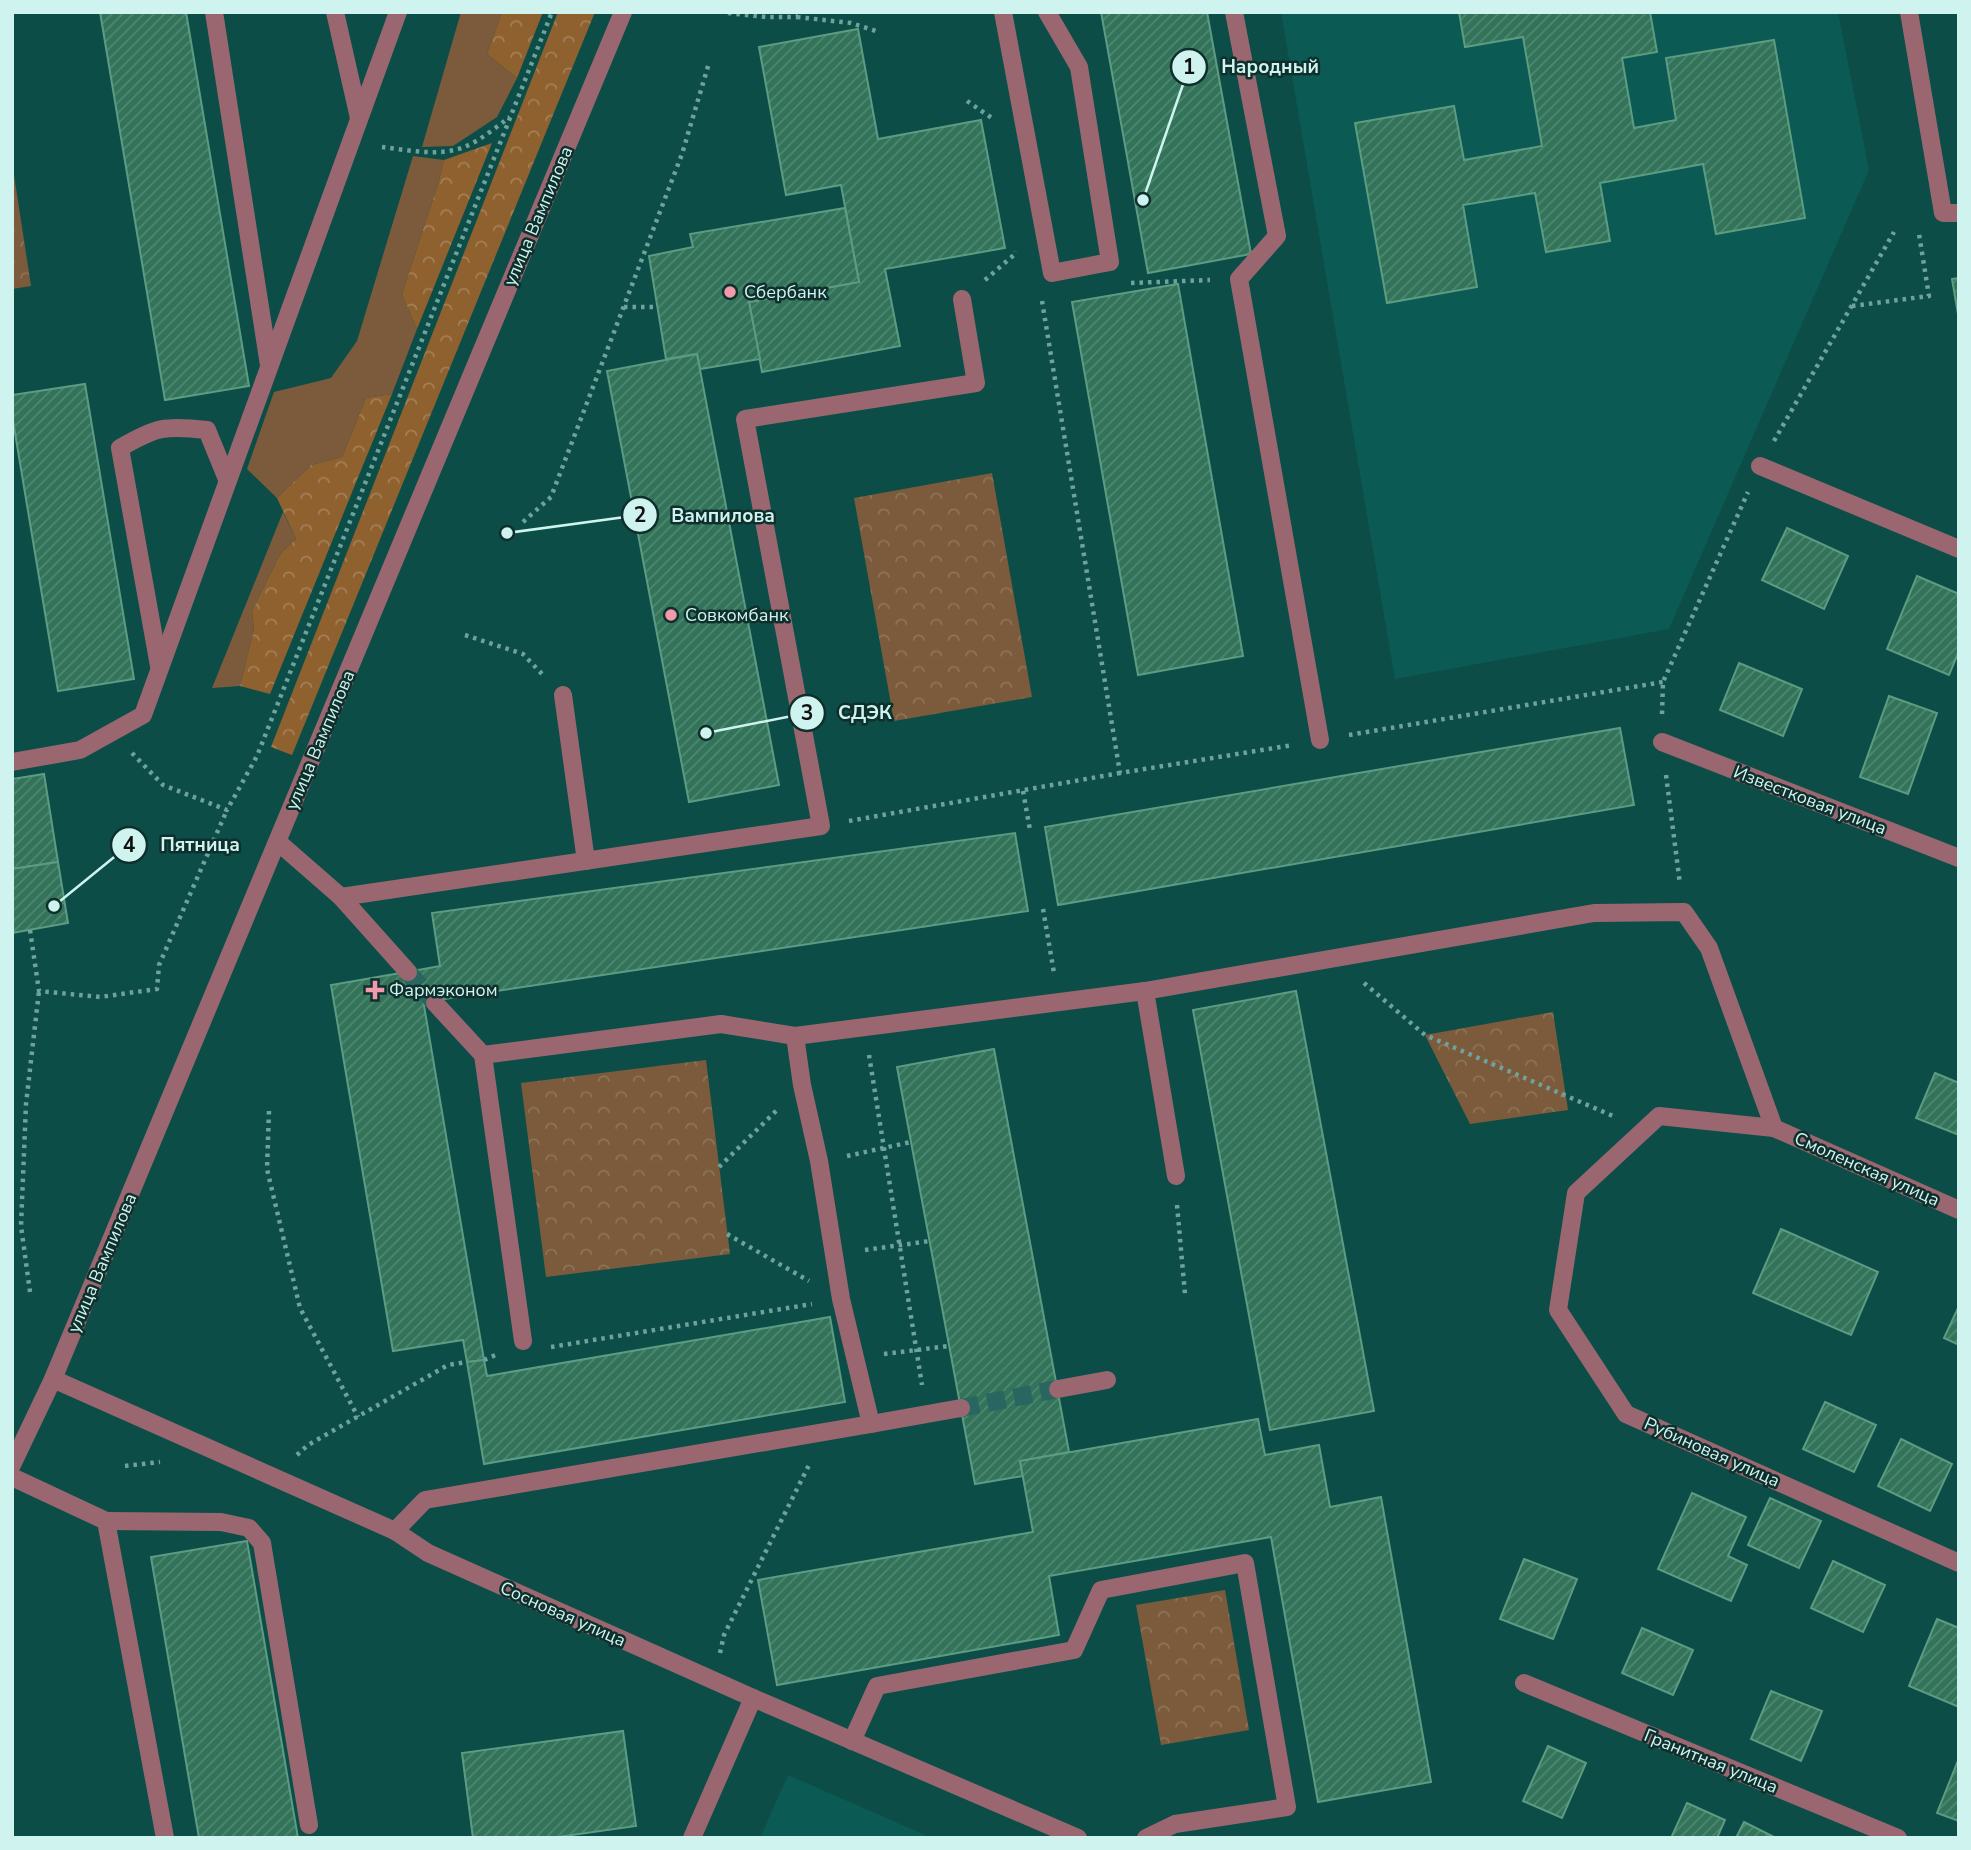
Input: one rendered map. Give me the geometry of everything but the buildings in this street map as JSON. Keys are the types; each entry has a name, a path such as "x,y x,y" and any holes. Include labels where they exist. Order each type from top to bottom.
{"street":[{"path":"215,12 270,367"},
{"path":"335,12 359,119"},
{"path":"12,762 80,750 144,715 227,479 398,12"},
{"name":"улица Вампилова","path":"12,1465 18,1435 53,1379 623,12"},
{"path":"1003,12 1052,273 1110,262 1079,67 1047,12"},
{"path":"1234,12 1277,236 1239,279 1320,740"},
{"path":"1909,12 1942,214 1959,213"},
{"path":"341,897 821,826 745,419 976,383 962,299"},
{"path":"160,670 120,448 149,431 177,426 207,430 227,479"},
{"path":"1760,466 1959,549"},
{"path":"563,695 586,861"},
{"name":"Известковая улица","path":"1662,742 1959,858"},
{"path":"278,842 341,897 408,972"},
{"path":"483,1055 721,1024 795,1037 1145,991 1594,913 1684,912 1709,948 1774,1128"},
{"path":"1145,991 1175,1176"},
{"path":"435,1003 483,1055 523,1341"},
{"path":"795,1037 802,1085 819,1161 841,1299 871,1424"},
{"name":"Рубиновая улица","path":"1774,1128 1658,1116 1576,1193 1559,1310 1626,1413 1959,1563"},
{"name":"Смоленская улица","path":"1774,1128 1959,1210"},
{"name":"Сосновая улица","path":"53,1379 395,1531 428,1553 713,1681 1078,1838"},
{"path":"1058,1389 1107,1380"},
{"path":"395,1531 425,1500 961,1408"},
{"path":"12,1477 106,1521 220,1522 249,1528 262,1543 309,1825"},
{"path":"106,1521 165,1838"},
{"path":"852,1741 877,1686 1074,1650 1101,1590 1245,1563 1287,1807 1175,1824 1146,1838"},
{"name":"Гранитная улица","path":"1524,1683 1898,1838"},
{"path":"692,1838 752,1698"}],"path":[{"path":"39,992 100,997 157,989 159,965 227,810 257,756 552,12"},
{"path":"728,13 766,17 799,15 850,23 876,31"},
{"path":"523,522 551,497 682,154 709,63"},
{"path":"967,101 992,117 994,130"},
{"path":"415,151 450,151 466,147 511,116"},
{"path":"1852,306 1929,296 1919,229"},
{"path":"1684,912 1662,742 1663,682 1760,466 1894,232"},
{"path":"962,299 1015,254 1013,241"},
{"path":"1128,283 1239,279"},
{"path":"1041,297 1120,773"},
{"path":"624,307 658,307"},
{"path":"465,635 523,654 563,695"},
{"path":"821,826 1663,682"},
{"path":"112,733 163,785 227,810"},
{"path":"1023,791 1030,830"},
{"path":"1044,909 1059,1002"},
{"path":"30,930 39,992 26,1104 21,1226 30,1292"},
{"path":"1333,958 1425,1035 1645,1129"},
{"path":"865,1027 927,1414"},
{"path":"719,1167 802,1085"},
{"path":"269,1111 267,1169 300,1308 358,1417"},
{"path":"846,1157 911,1142"},
{"path":"1175,1176 1185,1293"},
{"path":"727,1234 841,1299"},
{"path":"868,1250 929,1241"},
{"path":"523,1341 549,1347 841,1299"},
{"path":"885,1354 949,1346"},
{"path":"273,1477 308,1445 448,1366 467,1362"},
{"path":"713,1681 724,1635 825,1431"}],"shaded area":[{"path":"1281,12 1838,12 1869,170 1669,629 1395,679"},
{"path":"788,1775 932,1838 760,1838"}],"green space":[{"path":"461,12 502,12 487,54 517,78 497,117 453,146 422,147"},
{"path":"502,12 543,12 517,78 487,54"},
{"path":"558,12 595,12 292,755 271,747"},
{"path":"492,143 417,329 402,294 444,160"},
{"path":"413,156 444,160 402,294 417,329 392,394 366,398 342,457 311,465 277,498 247,469 274,392 331,378 357,341"},
{"path":"12,162 31,286 12,289"},
{"path":"392,394 270,694 240,686 254,629 252,611 281,553 296,539 277,498 311,465 342,457 366,398"},
{"path":"992,473 1032,697 894,721 854,498"},
{"path":"283,512 296,539 281,553 252,611 254,629 240,686 212,688"},
{"path":"1553,1012 1568,1110 1470,1124 1425,1035"},
{"path":"706,1060 730,1254 546,1277 521,1083"},
{"path":"1225,1590 1249,1730 1161,1745 1136,1605"}],"tunnel":[{"path":"408,972 435,1003"},
{"path":"961,1408 1058,1389"}],"place":[{"name":"Народный","path":"1143,200"},
{"name":"Сбербанк","path":"730,292"},
{"name":"Вампилова","path":"507,533"},
{"name":"Совкомбанк","path":"671,615"},
{"name":"СДЭК","path":"706,733"},
{"name":"Пятница","path":"54,906"},
{"name":"Фармэконом","path":"375,990"}]}
